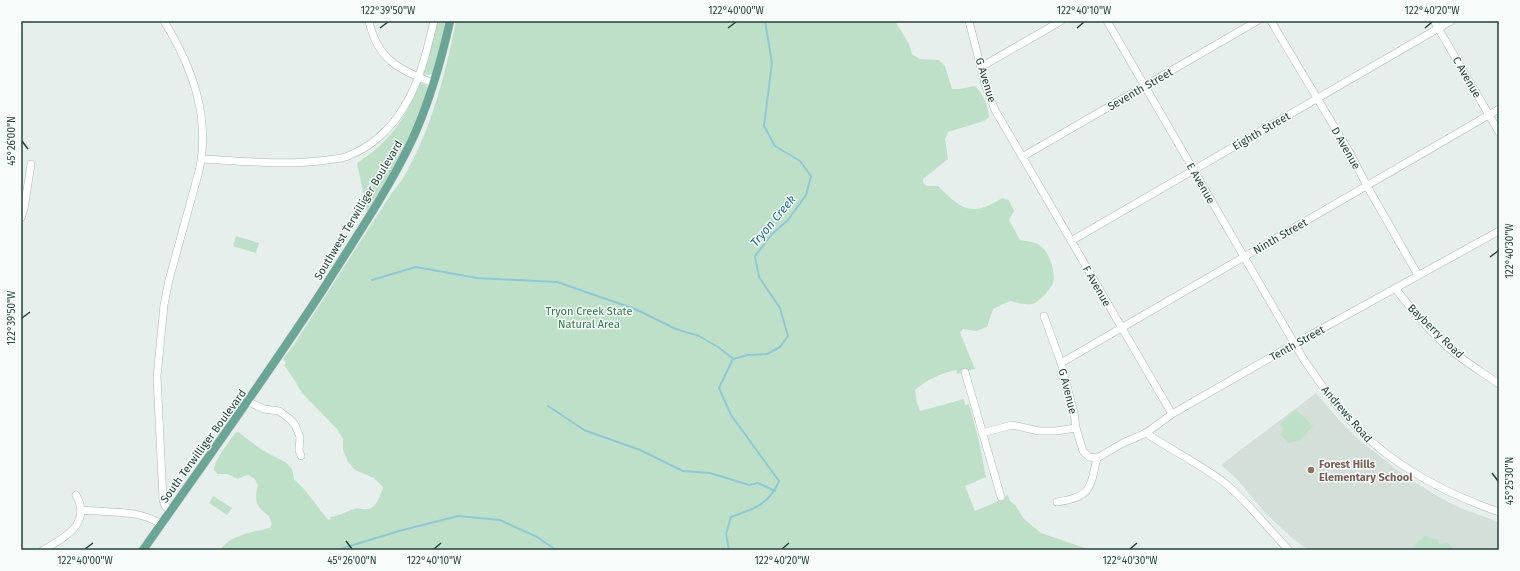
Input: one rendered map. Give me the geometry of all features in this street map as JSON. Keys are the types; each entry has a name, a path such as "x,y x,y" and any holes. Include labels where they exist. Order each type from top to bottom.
{"main road":[{"name":"Southwest Terwilliger Boulevard","path":"280,355 396,171 414,136 433,82 450,21"},
{"name":"South Terwilliger Boulevard","path":"142,550 249,402 280,355"}],"street":[{"path":"164,21 184,58 196,92 204,129 202,159 165,295 157,377 163,500 165,506 171,510"},
{"path":"368,21 373,38 382,52 397,66 418,77 433,82"},
{"path":"202,159 282,164 311,162 346,157 368,146 394,123 405,107 418,77 434,21"},
{"name":"G Avenue","path":"969,21 990,100 1022,157"},
{"path":"981,67 1061,21"},
{"name":"E Avenue","path":"1107,21 1295,344"},
{"name":"Seventh Street","path":"1022,157 1257,21"},
{"name":"D Avenue","path":"1272,21 1318,98 1342,142 1350,153 1367,186 1418,275"},
{"name":"C Avenue","path":"1434,21 1499,132"},
{"name":"Eighth Street","path":"1071,241 1451,21"},
{"name":"Ninth Street","path":"1061,363 1499,109"},
{"name":"F Avenue","path":"1022,157 1172,414"},
{"path":"21,218 24,209 31,164"},
{"name":"Tenth Street","path":"1097,458 1123,443 1146,433 1172,414 1499,231"},
{"name":"Bayberry Road","path":"1395,288 1446,345 1456,354 1499,384"},
{"name":"G Avenue","path":"1044,316 1061,363 1074,413 1076,428 1085,454 1089,457 1097,458"},
{"name":"Andrews Road","path":"1295,344 1304,360 1336,404 1357,428 1372,442 1425,480 1462,499 1499,512"},
{"path":"965,372 1001,497"},
{"path":"249,402 264,409 279,411 291,420 300,437 299,450 301,456"},
{"path":"982,433 1012,425 1039,431 1056,431 1076,428"},
{"path":"1146,433 1205,468 1225,483 1289,550"},
{"path":"1057,502 1075,499 1088,489 1091,484 1097,458"},
{"path":"43,550 70,533 78,523 82,510 80,501 76,495"},
{"path":"82,510 133,513 153,519 161,524"}],"shaded area":[{"name":"Forest Hills Elementary School","path":"1316,393 1338,419 1358,439 1405,476 1460,508 1499,522 1499,548 1491,550 1308,550 1291,537 1265,513 1237,479 1221,465"}],"green space":[{"path":"437,21 445,21 434,73 428,75 422,74"},
{"name":"Tryon Creek State Natural Area","path":"456,21 895,21 909,44 912,54 920,59 939,60 945,66 952,89 975,86 985,100 989,117 984,121 948,132 945,139 948,159 923,179 923,183 927,186 938,186 953,200 967,208 982,208 1002,198 1009,200 1014,211 1009,220 1020,240 1036,243 1046,251 1053,269 1054,279 1050,289 1035,303 1024,304 1010,301 993,309 987,327 976,331 963,329 960,333 975,369 957,374 956,370 929,380 915,390 917,403 920,411 964,399 965,405 969,404 979,441 986,477 965,486 975,511 1008,495 1010,501 1015,505 1024,519 1041,533 1091,550 220,550 224,545 236,538 270,528 272,524 269,516 259,507 257,503 256,495 258,486 255,479 248,475 238,479 227,474 218,474 214,470 220,456 235,433 238,432 262,450 287,463 292,469 294,479 304,489 328,520 331,519 330,517 356,508 370,508 376,504 379,498 383,487 374,478 355,470 348,462 343,450 343,439 337,429 302,393 284,365 286,363 283,359 295,343 392,192 402,180 412,162 436,103"},
{"path":"420,83 426,85 428,91 422,107 400,153 367,212 357,163 378,147 395,129 415,96"},
{"path":"236,236 259,243 256,253 233,246"},
{"path":"1296,410 1313,426 1300,440 1288,443 1280,434 1283,428 1280,424"},
{"path":"213,496 232,508 227,515 209,503"},
{"path":"1425,535 1429,538 1437,539 1439,544 1449,543 1453,550 1409,550"}],"waterway":[{"name":"Tryon Creek","path":"729,550 726,534 731,517 760,505 770,496 779,481 731,415 719,388 733,359 748,355 767,354 780,347 788,336 780,308 759,277 755,256 772,234 788,220 806,195 811,176 800,161 775,146 764,126 772,63 765,21"},
{"path":"372,280 416,267 477,278 557,282 635,309 676,329 699,336 718,347 732,358"},
{"path":"548,406 584,430 640,450 683,471 710,473 749,485 758,483 775,491"},
{"path":"337,550 399,531 458,516 500,520 537,537 556,550"}],"place":[{"name":"Forest Hills Elementary School","path":"1311,470"}]}
